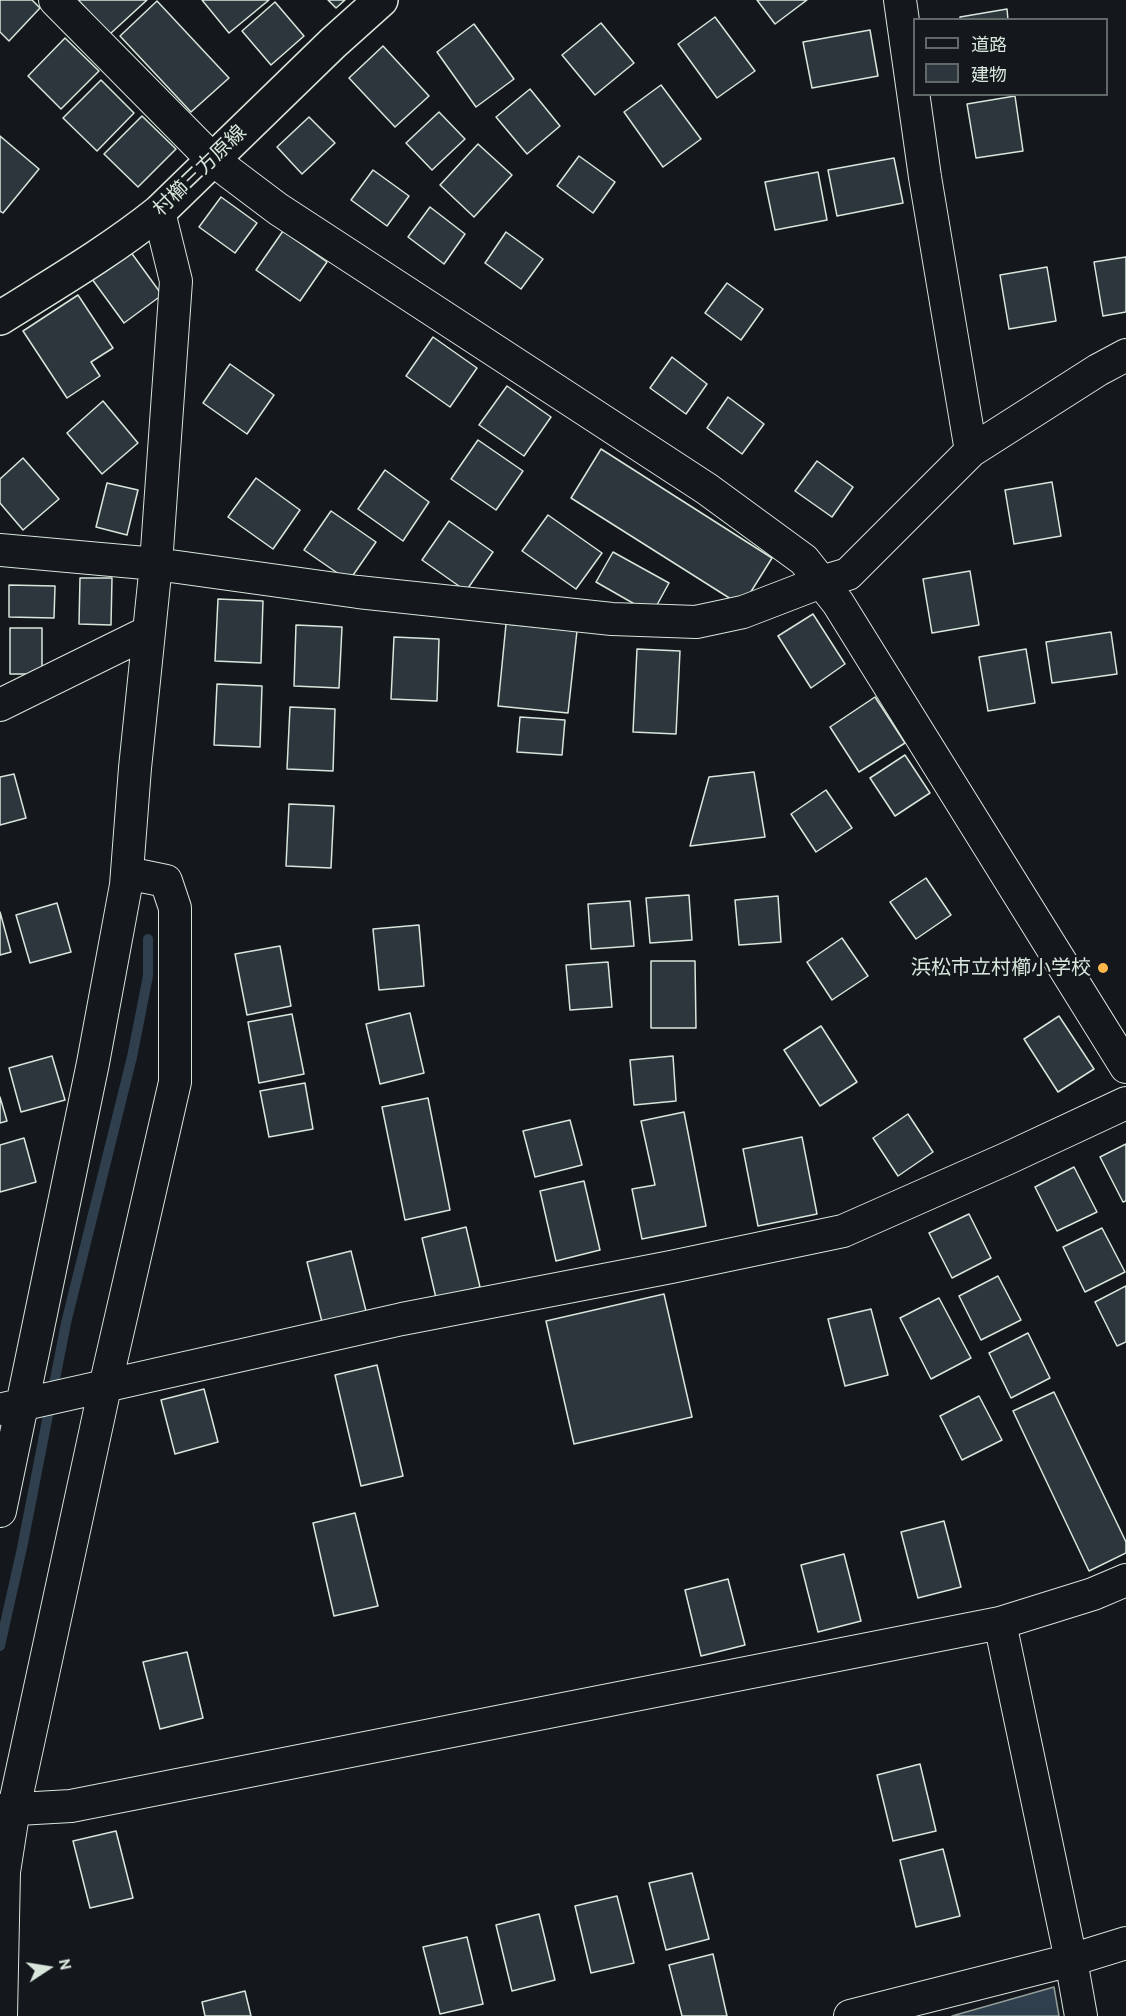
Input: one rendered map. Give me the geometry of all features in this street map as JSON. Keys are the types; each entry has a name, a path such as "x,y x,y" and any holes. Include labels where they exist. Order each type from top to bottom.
{"main road":[{"name":"村櫛三方原線","path":"0,318 111,248 159,212 333,43 381,0"}],"street":[{"path":"55,0 213,160 278,209 707,489 804,560 838,603 1126,1067"},
{"path":"900,0 913,92"},
{"path":"914,96 971,451"},
{"path":"0,1511 18,1406 93,1063 127,873 156,564 176,281 159,212"},
{"path":"0,550 156,564 381,594 612,619 696,622 744,612 848,574 971,451 1098,370 1126,355"},
{"path":"0,705 148,632"},
{"path":"1,2016 6,1809 98,1389 175,1082 175,908 166,881 127,873"},
{"path":"18,1406 402,1319 843,1231 1126,1103"},
{"path":"6,1809 71,1806 1000,1623 1093,1594 1126,1580"},
{"path":"1000,1623 1081,2016"},
{"path":"850,2016 1071,1960 1126,1943"}],"water":[{"path":"1054,1987 1059,2016 952,2016"}],"building":[{"path":"0,0 32,0 40,8 9,41 0,32"},
{"path":"78,0 147,0 110,34"},
{"path":"202,0 269,0 229,33"},
{"path":"328,0 345,0 336,8"},
{"path":"757,0 807,0 775,24"},
{"path":"157,1 229,78 191,112 120,36"},
{"path":"275,2 304,36 271,65 242,31"},
{"path":"1007,9 1008,18 960,18"},
{"path":"715,17 755,71 717,98 678,44"},
{"path":"601,23 634,63 595,95 562,55"},
{"path":"474,24 514,79 476,107 437,52"},
{"path":"870,30 878,76 812,88 803,42"},
{"path":"65,38 99,71 61,109 28,76"},
{"path":"383,46 429,96 395,127 349,78"},
{"path":"101,80 134,113 97,151 63,118"},
{"path":"661,85 701,139 663,167 624,112"},
{"path":"530,89 560,126 527,154 496,117"},
{"path":"1015,96 1023,151 976,158 967,104"},
{"path":"439,112 465,139 432,170 406,143"},
{"path":"142,116 176,149 138,187 104,154"},
{"path":"309,117 335,143 302,174 277,147"},
{"path":"0,136 39,169 3,213 0,211"},
{"path":"478,144 512,175 474,217 440,185"},
{"path":"579,156 615,182 593,213 557,186"},
{"path":"894,158 903,203 837,216 828,170"},
{"path":"373,170 409,196 387,226 351,200"},
{"path":"818,172 827,220 775,230 765,182"},
{"path":"221,197 257,223 235,253 199,227"},
{"path":"430,207 465,234 444,264 408,237"},
{"path":"283,231 327,262 300,301 256,270"},
{"path":"506,232 543,259 521,289 485,263"},
{"path":"130,251 162,295 124,323 92,279"},
{"path":"1126,257 1126,312 1103,316 1094,262"},
{"path":"1047,267 1056,321 1009,329 1000,275"},
{"path":"727,283 763,309 741,340 705,313"},
{"path":"78,295 113,348 91,362 100,376 67,398 23,331"},
{"path":"433,337 477,368 450,407 406,376"},
{"path":"672,357 707,384 686,414 650,388"},
{"path":"230,364 274,395 247,434 203,403"},
{"path":"507,386 551,417 524,456 479,425"},
{"path":"728,397 764,424 742,454 707,428"},
{"path":"103,401 138,443 102,474 67,433"},
{"path":"478,440 523,471 496,510 451,479"},
{"path":"601,449 772,558 742,606 571,498"},
{"path":"23,458 59,499 23,530 0,503 0,479"},
{"path":"817,461 853,487 832,517 795,491"},
{"path":"385,470 429,502 403,541 358,509"},
{"path":"256,478 300,510 273,549 228,517"},
{"path":"1052,482 1061,536 1014,544 1005,490"},
{"path":"107,483 138,490 127,535 96,527"},
{"path":"331,511 376,542 349,581 304,550"},
{"path":"548,515 602,553 576,589 522,551"},
{"path":"449,521 493,552 466,591 422,560"},
{"path":"613,552 669,583 652,614 596,582"},
{"path":"970,571 979,625 932,633 923,579"},
{"path":"80,578 112,578 111,625 79,624"},
{"path":"9,585 55,586 54,618 9,617"},
{"path":"218,599 263,601 261,663 215,661"},
{"path":"813,614 845,664 811,688 778,636"},
{"path":"506,624 577,631 568,713 498,706"},
{"path":"296,625 342,627 339,688 294,686"},
{"path":"10,628 42,628 42,674 10,674"},
{"path":"1111,632 1117,674 1052,683 1046,642"},
{"path":"394,637 439,639 437,701 391,699"},
{"path":"637,649 680,651 676,734 633,732"},
{"path":"1026,649 1035,703 988,711 979,657"},
{"path":"217,684 262,686 260,747 214,745"},
{"path":"875,697 905,743 859,772 830,727"},
{"path":"290,707 335,709 333,771 287,769"},
{"path":"520,717 565,720 562,755 517,752"},
{"path":"905,755 930,793 895,816 870,778"},
{"path":"754,772 765,837 690,846 709,777"},
{"path":"14,774 26,818 0,825 0,777"},
{"path":"826,790 852,828 816,852 791,814"},
{"path":"289,804 334,806 331,868 286,866"},
{"path":"926,878 951,915 916,939 890,902"},
{"path":"689,895 692,940 650,943 646,898"},
{"path":"778,896 781,942 739,945 735,900"},
{"path":"630,901 634,946 591,949 588,904"},
{"path":"57,903 71,952 30,963 16,915"},
{"path":"0,912 11,952 0,955"},
{"path":"419,925 424,986 379,990 373,929"},
{"path":"842,938 868,976 832,1000 807,962"},
{"path":"280,946 291,1006 247,1015 235,954"},
{"path":"651,961 695,961 696,1028 651,1028"},
{"path":"608,962 612,1007 570,1010 566,965"},
{"path":"410,1013 424,1073 380,1084 366,1024"},
{"path":"292,1014 304,1074 259,1083 248,1022"},
{"path":"1059,1016 1094,1069 1058,1092 1024,1039"},
{"path":"821,1026 857,1082 820,1106 784,1050"},
{"path":"52,1056 65,1100 21,1112 9,1068"},
{"path":"673,1056 676,1101 634,1105 630,1060"},
{"path":"305,1083 313,1129 269,1137 260,1091"},
{"path":"0,1097 7,1121 0,1123"},
{"path":"428,1098 450,1210 405,1220 382,1107"},
{"path":"684,1112 706,1226 642,1239 632,1189 655,1185 641,1121"},
{"path":"908,1114 933,1152 898,1176 873,1138"},
{"path":"570,1120 582,1165 535,1177 523,1131"},
{"path":"802,1137 817,1214 758,1226 743,1149"},
{"path":"24,1138 36,1182 0,1192 0,1145"},
{"path":"1126,1144 1126,1201 1123,1202 1100,1157"},
{"path":"1074,1167 1097,1212 1057,1231 1035,1187"},
{"path":"584,1181 600,1250 556,1261 540,1191"},
{"path":"969,1214 991,1258 952,1278 929,1233"},
{"path":"466,1227 480,1287 436,1298 422,1238"},
{"path":"1102,1228 1125,1272 1085,1292 1063,1247"},
{"path":"351,1251 366,1311 322,1322 307,1262"},
{"path":"998,1276 1021,1320 981,1340 959,1296"},
{"path":"1126,1286 1126,1342 1117,1346 1095,1302"},
{"path":"664,1294 692,1417 574,1444 546,1321"},
{"path":"939,1298 971,1358 931,1379 900,1318"},
{"path":"871,1309 888,1375 845,1386 828,1319"},
{"path":"1028,1333 1050,1378 1011,1398 989,1353"},
{"path":"377,1365 403,1476 361,1486 335,1375"},
{"path":"204,1389 218,1442 175,1454 161,1400"},
{"path":"1054,1392 1126,1542 1126,1553 1089,1571 1013,1411"},
{"path":"979,1396 1002,1440 962,1460 940,1416"},
{"path":"355,1513 378,1606 334,1616 313,1523"},
{"path":"944,1521 961,1587 918,1598 901,1532"},
{"path":"844,1554 861,1621 818,1632 801,1565"},
{"path":"728,1579 745,1645 701,1656 685,1590"},
{"path":"187,1652 203,1718 160,1729 143,1662"},
{"path":"920,1764 936,1831 893,1841 877,1775"},
{"path":"116,1831 133,1898 90,1908 73,1841"},
{"path":"943,1849 960,1916 916,1927 900,1860"},
{"path":"692,1873 709,1939 666,1950 649,1883"},
{"path":"617,1896 634,1963 591,1973 575,1906"},
{"path":"539,1914 555,1980 512,1991 496,1925"},
{"path":"467,1937 483,2004 440,2014 423,1947"},
{"path":"713,1954 727,2016 682,2016 669,1965"},
{"path":"245,1991 251,2016 205,2016 202,2002"}],"waterway":[{"path":"0,1646 22,1548 66,1323 132,1057 148,976 148,939"}],"place":[{"name":"浜松市立村櫛小学校","path":"1103,968"}]}
